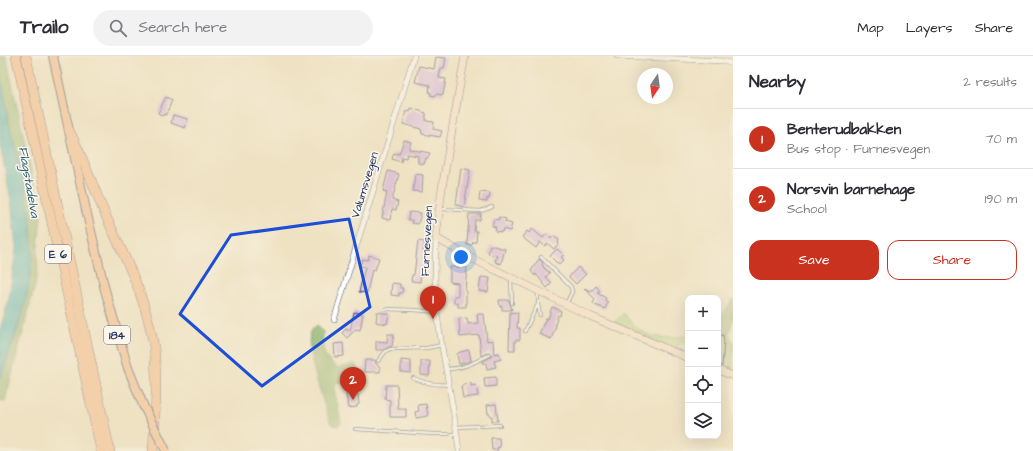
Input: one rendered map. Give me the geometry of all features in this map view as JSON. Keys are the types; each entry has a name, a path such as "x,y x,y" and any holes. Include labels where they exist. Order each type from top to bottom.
{"highway":[{"name":"E 6","path":"16,56 101,451"},
{"name":"E 6","path":"26,56 110,451"},
{"path":"69,130 82,155 99,200 135,279 148,316 156,372 153,451"}],"main road":[{"name":"184","path":"53,56 98,263 110,310 128,368 143,405 166,451"},
{"name":"Furnesvegen","path":"436,238 439,209 465,56"},
{"path":"436,238 469,257 566,304 685,357"},
{"path":"721,371 733,376"}],"street":[{"name":"Valumsvegen","path":"334,320 414,56"},
{"path":"617,56 724,61 733,64"},
{"name":"Furnesvegen","path":"436,238 435,288 437,312 459,451"}],"lane":[{"path":"439,209 481,211 492,207"},
{"path":"541,256 571,287 572,292 566,304"},
{"path":"511,277 512,303"},
{"path":"538,290 540,315"},
{"path":"525,331 538,304"},
{"path":"386,309 437,312"},
{"path":"378,361 390,349 427,348 443,345"},
{"path":"446,369 472,364 489,355"},
{"path":"413,378 433,384 449,384"},
{"path":"456,427 500,425"},
{"path":"355,429 456,434"}],"highlighted area":[{"path":"349,219 370,307 262,386 180,314 231,235"}],"green space":[{"path":"0,56 6,56 41,217 37,257 38,268 35,285 5,401 0,400 0,381 25,307 31,268 32,239 30,215 10,127 0,74"},
{"path":"733,299 733,320 729,333 721,333 721,317"},
{"path":"624,313 630,322 644,333 652,336 668,338 685,336 685,342 679,343 677,351 614,323"},
{"path":"317,325 323,332 323,348 326,357 338,368 355,364 358,369 358,378 354,386 338,382 334,388 341,423 338,426 331,424 312,363 309,339 311,331"},
{"path":"721,334 729,334 731,340 733,340 733,374 724,370 724,335 721,336"}],"water":[{"path":"0,74 9,122 27,198 32,234 32,252 31,269 26,297 0,378 0,330 9,298 16,249 11,201 0,145"}],"building":[{"path":"436,57 446,58 444,68 441,68 439,78 446,79 443,95 436,94 435,96 430,95 430,85 415,82 419,66 434,69"},
{"path":"166,97 172,100 166,115 164,114 163,116 158,113"},
{"path":"411,108 426,113 426,121 434,122 433,129 442,131 440,137 422,134 421,129 403,124 406,111 410,112"},
{"path":"173,115 188,119 185,128 171,123"},
{"path":"404,140 411,142 409,149 430,153 424,164 418,163 418,156 407,154 406,158 402,157 401,162 392,159 394,153 399,154"},
{"path":"461,168 470,170 464,207 456,205"},
{"path":"388,171 399,174 392,200 398,202 396,210 392,209 390,220 382,218 387,192 383,191"},
{"path":"415,174 423,175 422,192 413,191"},
{"path":"480,192 490,193 489,199 487,198 487,202 479,201"},
{"path":"409,212 421,213 418,224 412,223 412,220 408,220"},
{"path":"469,214 481,214 480,220 475,220 474,231 477,231 476,242 473,242 472,245 467,245"},
{"path":"499,217 506,219 505,222 512,224 510,231 503,229 502,232 495,231 496,227 492,226 494,219 498,220"},
{"path":"532,229 543,238 546,234 551,239 553,236 559,240 559,243 554,249 547,243 545,246 540,242 536,248 522,237 527,231 529,233"},
{"path":"418,241 425,242 423,252 426,252 420,282 411,281 412,275 414,275"},
{"path":"490,245 505,249 501,264 495,262 497,256 488,254"},
{"path":"557,249 564,255 561,257 564,260 559,265 550,256"},
{"path":"369,255 379,258 375,270 372,269 367,293 359,292 365,267 360,266 362,259 368,260"},
{"path":"539,259 543,263 544,268 550,273 546,277 552,283 547,288 536,274 535,276 531,271"},
{"path":"450,267 467,267 465,290 466,307 458,307 458,303 454,303 454,296 458,296 458,283 450,282"},
{"path":"578,267 586,274 576,284 569,277"},
{"path":"481,277 490,278 488,292 479,291"},
{"path":"392,283 400,284 400,288 403,288 402,293 399,293 399,296 391,295"},
{"path":"596,286 600,291 597,293 606,298 605,301 608,302 605,309 593,304 595,299 584,288 591,291"},
{"path":"499,300 509,300 512,310 502,310"},
{"path":"552,307 561,311 560,316 558,315 551,339 539,334 546,318 548,319"},
{"path":"354,312 363,314 360,330 356,329 347,338 342,333 347,328 350,331"},
{"path":"377,312 389,314 387,324 376,322"},
{"path":"510,312 518,313 517,328 520,328 520,340 515,340 515,350 509,350"},
{"path":"477,314 484,314 487,341 493,340 494,354 499,353 501,359 494,361 496,367 487,369 486,363 482,363 492,355 489,352 481,356 479,335 460,337 459,319 467,318 468,324 478,323"},
{"path":"388,334 394,334 392,346 383,350 376,350 376,341 387,342"},
{"path":"721,335 723,335 724,342 722,366 721,366"},
{"path":"343,343 344,356 335,357 334,344"},
{"path":"469,350 471,361 459,364 457,354"},
{"path":"365,360 375,360 376,364 380,367 380,372 364,372"},
{"path":"401,360 411,361 411,373 401,372"},
{"path":"421,361 430,361 429,376 421,375"},
{"path":"496,377 496,386 485,387 484,378"},
{"path":"471,383 471,386 476,385 478,396 463,398 461,386 463,386 463,384"},
{"path":"386,385 397,385 398,409 406,409 406,417 390,417 390,400 385,399"},
{"path":"346,394 358,394 359,404 357,407 348,408"},
{"path":"426,404 428,416 416,418 415,412 419,411 418,405"},
{"path":"496,404 498,421 492,421 492,416 488,414 487,405"},
{"path":"491,438 499,438 500,447 497,448 498,450 492,450"}],"place":[{"name":"Benterudbakken","path":"433,319"},
{"name":"Norsvin barnehage","path":"353,400"}],"water label":[{"name":"Flagstadelva","path":"29,182"}]}
